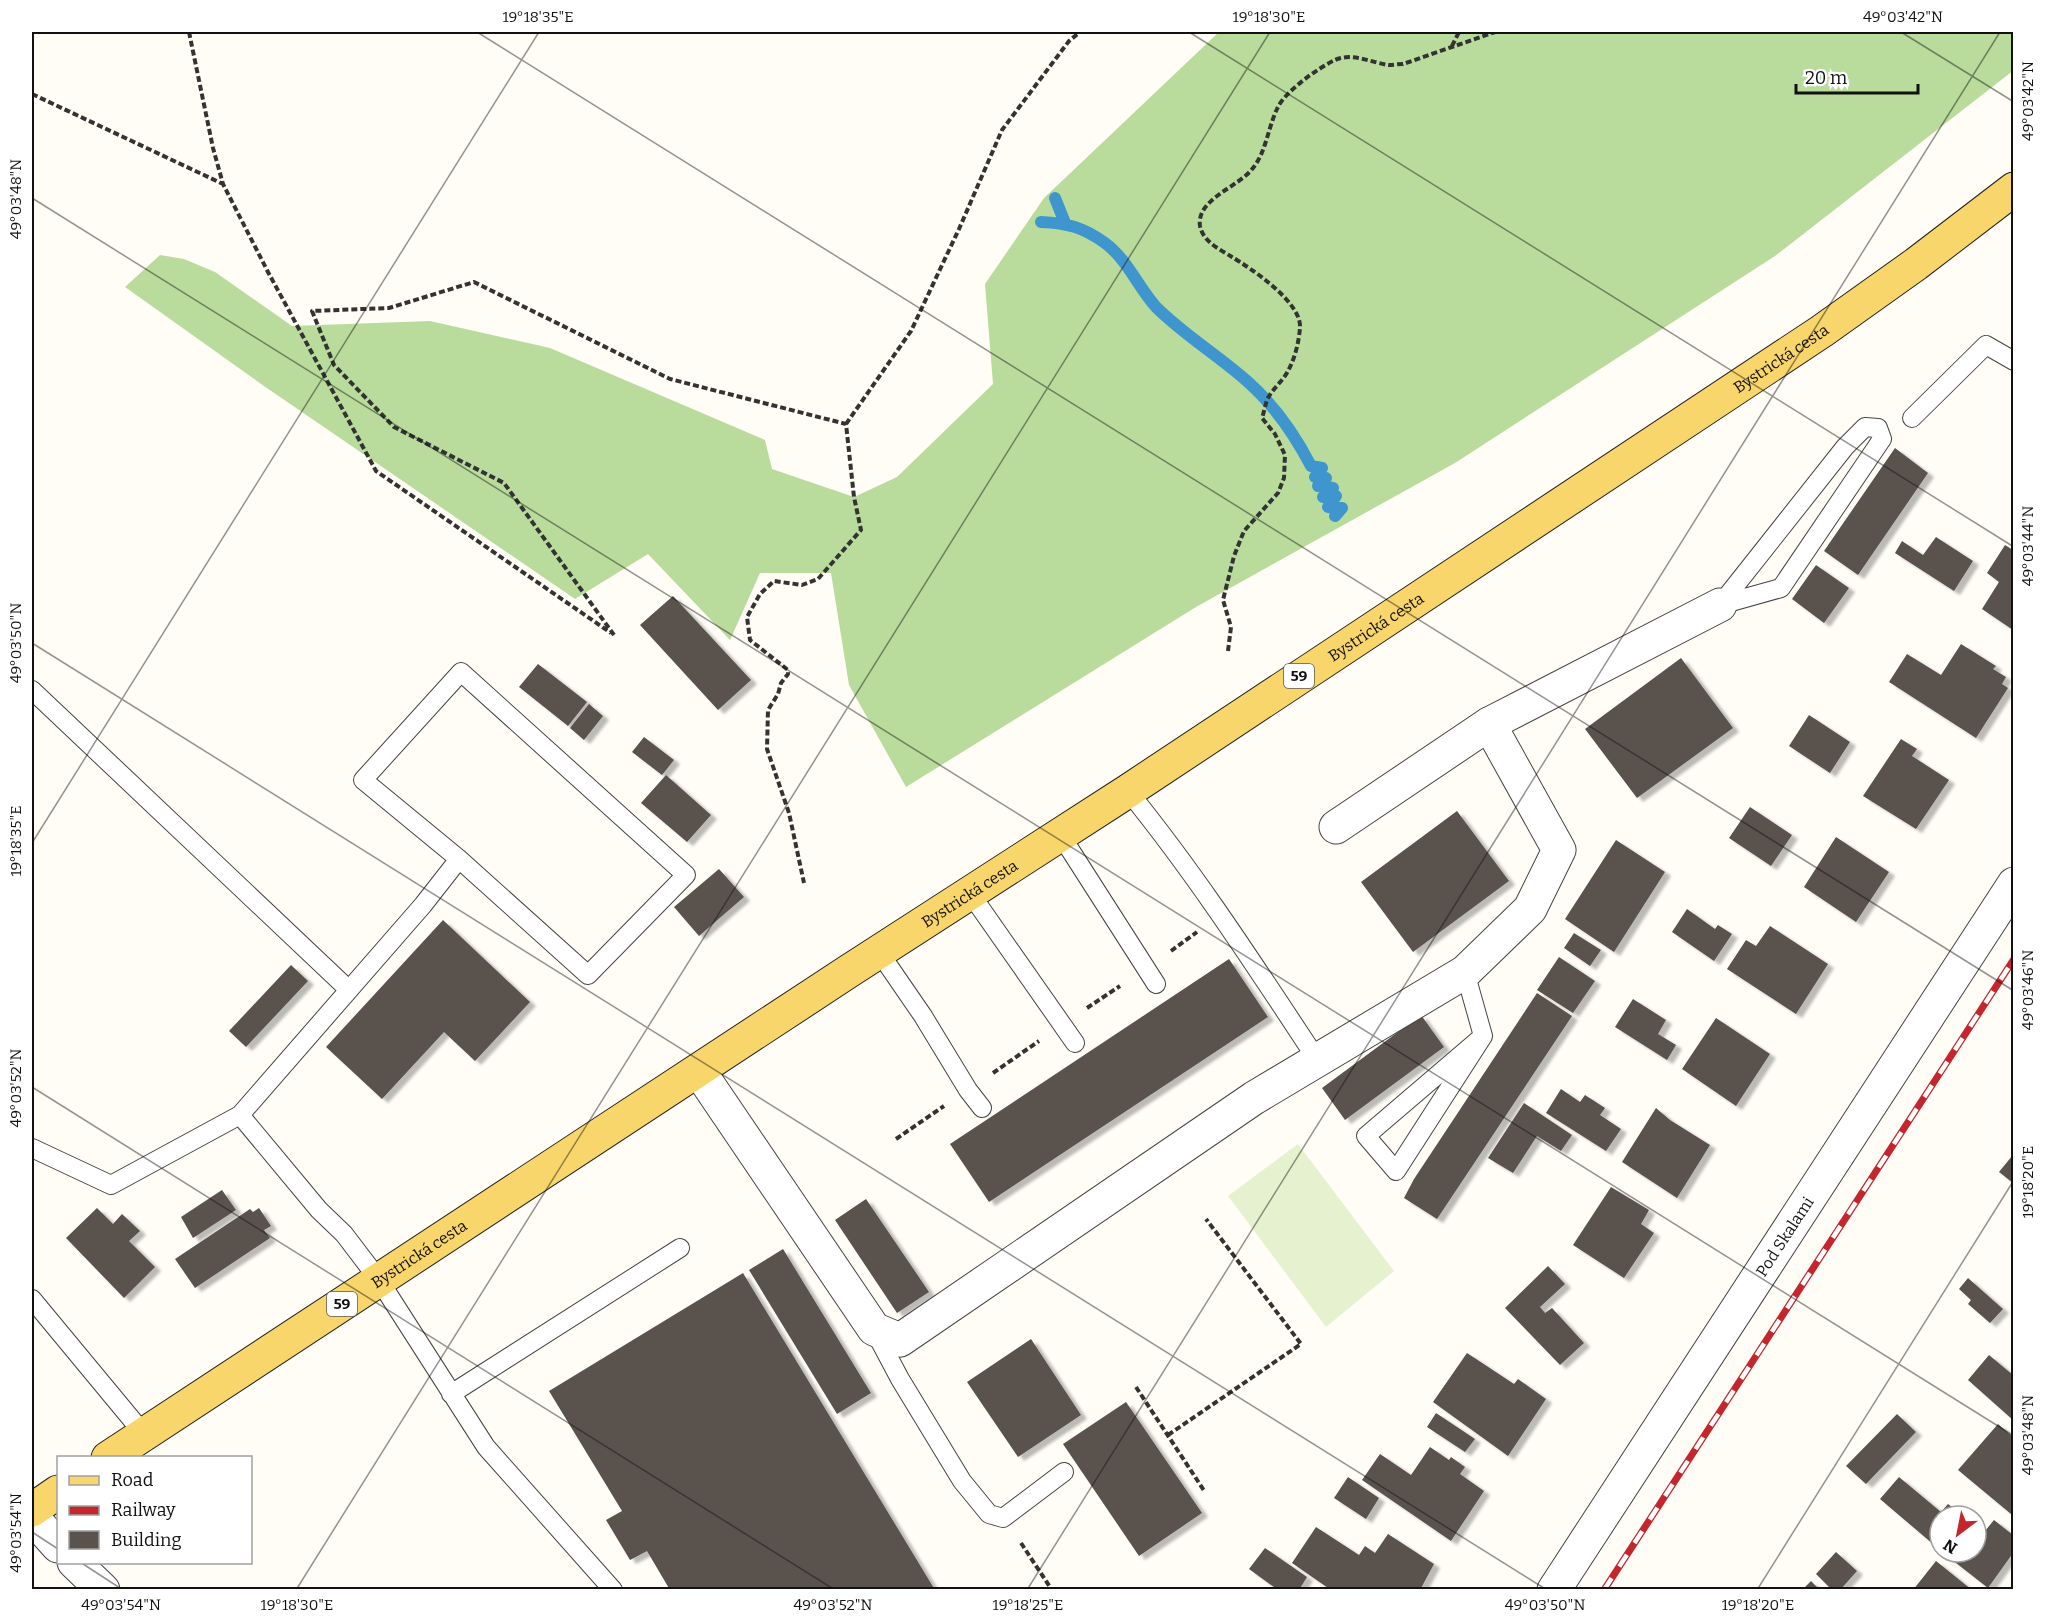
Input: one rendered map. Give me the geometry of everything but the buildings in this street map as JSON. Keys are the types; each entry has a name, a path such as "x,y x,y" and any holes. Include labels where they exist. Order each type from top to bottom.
{"main road":[{"name":"Bystrická cesta","path":"111,1456 879,951 1128,791 1822,331 1916,264 2013,189"},
{"path":"32,1510 57,1493"}],"street":[{"path":"1336,827 1489,724 1720,605"},
{"path":"699,1071 874,1329 900,1340 1254,1098 1466,972 1530,909 1559,850 1489,724"},
{"name":"Pod Skalami","path":"1554,1590 2013,884"},
{"path":"32,1517 57,1545"},
{"path":"75,1564 103,1590"}],"lane":[{"path":"1912,418 1986,345 2013,361"},
{"path":"1865,427 1878,428 1882,439 1781,588 1720,605 1845,447 1865,427"},
{"path":"461,672 686,875 588,975 459,860 363,780 461,672"},
{"path":"32,690 349,990"},
{"path":"1128,791 1171,844 1222,915 1318,1061"},
{"path":"1060,834 1156,984"},
{"path":"32,1148 111,1185 240,1115 423,905 459,860"},
{"path":"970,893 1075,1043"},
{"path":"879,951 923,1016 968,1090 982,1108"},
{"path":"1466,972 1483,1036 1396,1171 1366,1136 1483,1036"},
{"path":"240,1115 319,1210 344,1234 379,1280 486,1447 613,1590"},
{"path":"451,1394 680,1248"},
{"path":"32,1299 143,1433"},
{"path":"874,1329 900,1379 962,1480 988,1514 1003,1518 1064,1472"}],"path":[{"path":"189,32 213,148 223,184 376,471 614,635 504,483 394,427 334,365 312,311 389,308 474,282 670,379 846,424"},
{"path":"804,883 789,813 767,749 768,710 788,670 750,640 747,617 760,594 774,581 802,585 818,579 861,530 854,497 846,424 911,331 1002,130 1069,41 1080,32"},
{"path":"1452,47 1459,32"},
{"path":"1228,651 1231,627 1224,600 1227,578 1234,556 1244,531 1278,493 1284,478 1286,455 1275,434 1262,418 1267,400 1288,372 1294,357 1300,323 1296,311 1282,295 1232,256 1219,250 1206,237 1200,226 1201,214 1210,201 1243,180 1255,167 1277,109 1286,95 1297,85 1337,59 1361,58 1389,65 1403,64 1495,32"},
{"path":"32,94 223,184"},
{"path":"1168,1435 1300,1344 1206,1219"},
{"path":"1136,1388 1205,1492"},
{"path":"1003,1518 1052,1590"}],"green space":[{"path":"1219,32 2013,32 2014,70 1775,256 1455,463 1196,607 906,787 849,685 831,573 760,573 730,640 648,554 575,599 264,386 125,287 160,255 184,259 215,272 292,326 430,321 550,348 765,440 772,469 854,497 897,477 993,384 985,284 1044,198"},
{"path":"1298,1144 1394,1271 1326,1327 1228,1196"}],"waterway":[{"path":"1055,198 1065,223"},
{"path":"1041,222 1074,227 1105,243 1120,257 1156,307 1258,391 1283,421 1311,466 1322,468 1315,477 1326,478 1318,486 1333,488 1323,497 1336,496 1328,507 1342,508 1335,516"}],"railway":[{"path":"1604,1590 2014,959"}]}
